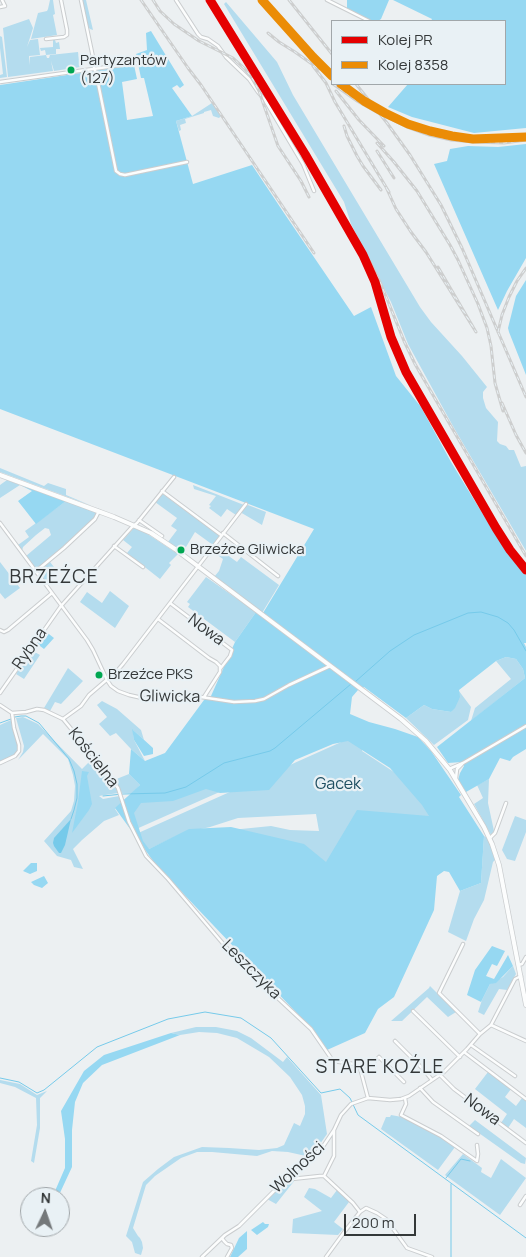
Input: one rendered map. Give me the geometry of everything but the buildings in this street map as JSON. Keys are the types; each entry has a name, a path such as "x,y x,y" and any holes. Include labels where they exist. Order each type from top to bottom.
{"main road":[{"path":"0,475 134,525 162,540 331,666 414,730 430,745 456,780 490,838 498,860 526,1005"}],"street":[{"path":"0,7 5,6 2,0"},
{"path":"46,39 67,35 61,0"},
{"path":"81,0 115,169 118,173 125,175 187,162"},
{"path":"176,0 198,34 218,46 226,57 249,79 265,100 303,164 314,191"},
{"path":"327,0 367,20"},
{"path":"0,82 136,63"},
{"name":"Rybna","path":"0,693 61,606 139,520 174,477"},
{"path":"162,491 278,576"},
{"path":"0,705 12,713 37,709 44,710 62,719 75,710 123,664 246,504"},
{"path":"35,572 95,519 99,511"},
{"path":"139,520 162,536"},
{"path":"0,523 93,650 106,680"},
{"path":"114,546 142,567"},
{"path":"0,630 4,632 8,630 52,593"},
{"name":"Nowa","path":"170,603 232,650 204,698"},
{"name":"Nowa","path":"158,619 216,662 220,669"},
{"name":"Nowa","path":"216,662 226,661"},
{"name":"Gliwicka","path":"106,680 118,691 141,698 165,700 210,698 245,702 264,699 289,685 331,666"},
{"path":"208,692 210,698"},
{"path":"0,763 15,756 18,751 19,746 12,713"},
{"name":"Kościelna","path":"62,719 105,770 120,794 129,822 144,853"},
{"path":"449,770 526,726"},
{"path":"449,770 457,769 463,762"},
{"path":"456,780 457,769"},
{"path":"490,838 495,833 506,804"},
{"name":"Leszczyka","path":"144,853 237,960 311,1029 333,1061 356,1065 360,1068 362,1074"},
{"path":"463,944 439,993 480,1034"},
{"path":"518,965 522,964 526,956"},
{"path":"477,1144 477,1161 441,1136 401,1115 406,1104 406,1098 440,1075 491,1025 515,979 520,976"},
{"path":"413,1011 460,1057"},
{"path":"491,1025 526,1041"},
{"path":"395,1041 432,1080"},
{"path":"471,1045 515,1076"},
{"path":"464,1052 526,1100"},
{"path":"368,1098 362,1074 379,1057 404,1082"},
{"name":"Nowa","path":"440,1075 454,1089 526,1143"},
{"path":"420,1088 432,1102 478,1134"},
{"name":"Wolności","path":"202,1257 222,1238 239,1226 263,1201 322,1148 341,1115 353,1104 368,1098 396,1100 406,1098"},
{"path":"324,1176 334,1156 334,1130"},
{"path":"288,1178 324,1176 360,1212"},
{"path":"520,1205 526,1196"},
{"path":"326,1257 360,1212 366,1208 386,1219 407,1248 432,1257"},
{"path":"222,1238 232,1248 227,1257"}],"green space":[{"path":"50,0 53,0 55,14 53,15 57,35 31,39 38,13 47,11"},
{"path":"82,0 86,0 93,30 88,27"},
{"path":"226,2 277,62 293,95 420,307 487,387 483,392 483,398 486,408 498,422 497,441 509,450 514,450 521,467 526,466 526,551 454,428 408,344 391,302 351,224 344,202 224,4"},
{"path":"29,19 33,28 27,47 30,40 38,39 40,55 29,56 30,65 30,57 46,55 49,58 50,55 78,52 80,67 54,71 51,61 53,71 8,77 3,28"},
{"path":"0,36 2,37 7,77 0,78 0,75 3,74"},
{"path":"53,40 56,43 59,42 60,49 56,49 56,54 46,55 45,50 41,51 40,48 53,47"},
{"path":"212,103 221,116 219,118 213,116 211,110 204,112 185,119 186,123 180,125 181,130 179,131 176,121 192,116"},
{"path":"0,468 44,486 48,483 66,489 66,495 92,506 0,472"},
{"path":"0,477 20,485 0,498 0,485 7,480"},
{"path":"193,485 244,505 236,515 227,509 221,517 209,508 211,506 209,505 216,496 194,489"},
{"path":"163,494 220,536 213,545 195,532 183,552 168,542 177,530 171,526 177,518 155,502"},
{"path":"66,501 97,512 95,517 36,570 26,556 51,535 49,529 45,528 36,535 23,547 22,551 18,545 29,537 25,531"},
{"path":"248,505 266,512 262,525 240,512"},
{"path":"134,528 146,533 178,554 169,563 171,565 160,579 127,553 132,547 123,540"},
{"path":"215,546 237,562 241,557 279,585 262,613 214,577 219,571 223,559 212,551"},
{"path":"0,562 20,588 5,599 0,593"},
{"path":"50,562 58,572 45,581 37,572"},
{"path":"206,577 256,612 235,642 188,607 190,604 187,602"},
{"path":"110,591 129,606 115,628 80,602 87,592 102,603"},
{"path":"31,650 40,655 24,679 16,674"},
{"path":"506,657 516,659 523,669 525,678 471,721 475,708 511,679 496,661"},
{"path":"68,668 83,681 61,704 55,702 50,711 44,708"},
{"path":"459,691 471,707 468,720 434,745 406,718 424,705 432,709 451,712"},
{"path":"102,701 117,709 141,730 144,740 133,730 134,740 145,761 116,733 110,736 99,724 107,717 97,705"},
{"path":"23,717 38,724 82,769 91,760 118,791 118,793 99,796 103,799 119,796 122,803 115,809 119,815 104,821 73,849 83,869 74,867 71,860 57,856 44,841 71,811 74,801 75,786 68,759 43,734 18,760 24,746 16,718"},
{"path":"11,720 18,750 15,755 0,762 0,725"},
{"name":"Gacek","path":"368,730 362,751 452,814 327,868 231,830 271,826 290,830 319,831 316,814 238,818 183,833 147,850 136,834"},
{"name":"Gacek","path":"357,731 134,830 123,800"},
{"path":"129,774 140,785 133,793 122,793 114,780"},
{"path":"489,779 488,803 494,831 491,835 474,804 483,798 477,785"},
{"path":"515,816 526,820 526,832 515,861 507,859 502,850"},
{"path":"484,836 488,838 495,860 484,900 474,919 466,941 448,932 460,891 481,883"},
{"path":"513,966 516,974 507,990 499,989 484,1015 478,1012 490,984 503,977"},
{"path":"430,986 456,1012 448,1017 427,997 402,1021 391,1021 429,988"},
{"path":"196,1027 216,1027 237,1031 251,1038 283,1062 287,1057 321,1095 327,1134 320,1144 306,1156 272,1151 257,1156 197,1152 181,1158 155,1176 146,1185 133,1228 142,1242 141,1255 135,1253 132,1242 126,1236 143,1182 158,1169 174,1157 202,1147 259,1150 277,1148 284,1145 294,1123 300,1126 305,1114 302,1095 290,1077 269,1057 237,1038 217,1033 199,1032 180,1035 171,1033"},
{"path":"488,1072 511,1089 505,1097 516,1106 522,1098 526,1101 526,1128 514,1119 508,1128 501,1123 507,1114 475,1089"},
{"path":"0,1080 20,1084 37,1095 47,1091 40,1098 40,1128 34,1163 31,1161 37,1125 36,1098 15,1087 0,1083"},
{"path":"391,1115 402,1117 441,1137 455,1147 438,1170 381,1129 386,1117"},
{"path":"475,1120 526,1158 525,1164 469,1126"},
{"path":"463,1154 482,1168 481,1172 491,1178 501,1159 526,1178 500,1215 445,1175"},
{"path":"288,1180 295,1180 276,1204 267,1199"},
{"path":"309,1188 315,1189 331,1198 337,1190 349,1202 334,1222 343,1229 338,1235 292,1233 293,1219 322,1211 304,1197"}],"shaded area":[{"path":"347,0 389,0 380,20 369,20 347,9"},
{"path":"393,0 526,0 526,128 474,133 412,117 388,107 407,85 506,85 506,20 432,19"},
{"path":"151,31 184,85 180,88 177,85 172,88 192,116 176,121 193,184 252,165 354,316 371,307 396,376 421,407 451,462 495,534 526,575 526,643 524,643 526,647 526,749 510,761 500,758 489,779 466,792 458,780 464,766 462,762 448,763 437,747 525,678 523,669 516,659 506,657 496,661 459,690 460,697 451,712 432,709 424,705 406,718 364,687 358,690 352,697 350,714 418,737 431,751 461,795 459,797 484,836 481,883 460,891 449,872 444,871 437,876 434,910 394,997 378,1009 365,1033 327,1050 309,1026 156,865 115,808 140,785 129,774 131,749 145,761 165,753 204,700 211,696 235,642 256,612 263,613 314,529 0,409 0,85 134,65 137,79 122,82 127,120 153,116 144,78 141,78 136,54 147,50 146,33","holes":["348,741 390,768 422,805 429,816 357,810 326,862 304,844 231,827 189,829 149,849 143,841 134,813 141,803 173,801 206,789 220,793 269,790 295,760 333,744"]},
{"path":"526,144 526,258 498,310 434,164 447,161 450,149 468,146 498,147"},
{"path":"526,280 526,375 508,328 516,296"},
{"path":"20,485 66,501 36,524 18,501 32,491"},
{"path":"45,631 54,638 44,649 36,643"},
{"path":"132,729 153,748 153,754 144,756 134,740"},
{"path":"82,771 89,772 87,776 92,804 72,833 78,802"},
{"path":"71,819 65,845 61,853 59,853 53,843 54,838"},
{"path":"31,863 37,863 37,871 30,874 23,871"},
{"path":"44,876 48,883 42,888 31,882"},
{"path":"492,946 505,951 497,966 492,964 486,976 494,979 508,955 513,966 496,983 490,984 481,1002 467,995 475,970"},
{"path":"171,1033 180,1035 102,1065 83,1083 75,1102 72,1130 72,1167 63,1187 57,1187 65,1168 65,1139 61,1111 84,1071 104,1055"},
{"path":"263,1222 269,1224 268,1227 257,1235 251,1230"},
{"path":"247,1231 247,1249 238,1257 230,1257 239,1238"}],"waterway":[{"path":"355,682 390,651 414,635 468,613 481,612 498,617 508,623 526,651"},
{"path":"103,796 165,793 186,787 224,763 270,751 351,684"},
{"path":"15,717 26,716 39,723 69,759 77,784 77,798 71,819"},
{"path":"0,723 11,719"},
{"path":"0,1078 19,1082 37,1093 44,1090 97,1047 168,1019 205,1012 241,1018 271,1038 321,1093 340,1089 350,1098 358,1115 526,1238"},
{"path":"446,1178 461,1159 470,1161"},
{"path":"451,1184 451,1257"}],"railway":[{"path":"141,0 201,85 314,253"},
{"path":"153,0 160,11 174,24 199,41 233,58 256,83"},
{"path":"212,0 306,152 370,262 415,364 526,556"},
{"path":"289,0 331,53"},
{"path":"268,33 319,69"},
{"path":"313,66 326,83 335,102 389,192"},
{"path":"252,78 259,91 278,146 309,197"},
{"path":"334,85 380,114 429,135 473,142 504,143 526,140"},
{"path":"357,85 410,155 441,205 462,248 526,397"},
{"path":"336,91 359,120 384,146"},
{"path":"344,126 357,156 381,190"},
{"path":"377,143 417,191 458,260 487,328 495,383 503,411"},
{"path":"377,151 394,178"},
{"path":"386,187 396,209 426,252 476,332 438,267"},
{"path":"498,332 509,297 526,268"},
{"path":"502,403 526,453"}],"rail line":[{"name":"PR","path":"210,0 305,154 363,255 375,282 391,337 406,372 496,528 526,570"},
{"name":"8358","path":"262,0 331,75"},
{"name":"8358","path":"342,85 385,113 408,124 430,131 473,139 526,137"}],"place":[{"name":"Partyzantów (127)","path":"71,70"},
{"name":"Brzeźce Gliwicka","path":"181,550"},
{"name":"Brzeźce PKS","path":"99,675"}],"district":[{"name":"BRZEŹCE","path":"54,578"},
{"name":"STARE KOŹLE","path":"380,1068"}]}
